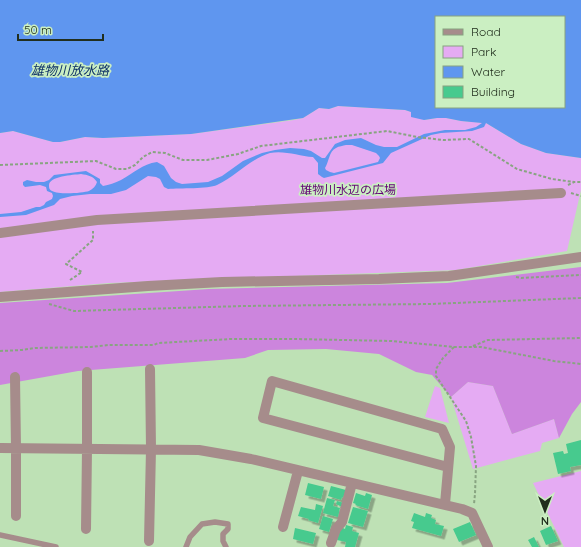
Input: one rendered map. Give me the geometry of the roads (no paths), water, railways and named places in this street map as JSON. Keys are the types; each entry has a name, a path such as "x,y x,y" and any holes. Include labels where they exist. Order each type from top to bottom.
{"street":[{"path":"0,233 94,220 561,193"},
{"path":"0,297 215,282 379,279 449,276 581,257"},
{"path":"149,541 151,450 150,369"},
{"path":"86,529 87,372"},
{"path":"15,377 16,516"},
{"path":"444,504 448,467 450,447 442,429 272,381 263,418 448,467"},
{"path":"0,448 199,450 251,459 444,504 472,513 488,547"},
{"path":"283,527 298,470"},
{"path":"331,543 336,529 342,522 352,483"}],"lane":[{"path":"186,547 190,537 202,524 215,522 228,524 228,528 223,534 223,541 226,547"},
{"path":"0,535 56,547"}],"water":[{"name":"雄物川放水路","path":"0,0 581,0 581,158 546,153 521,144 486,123 484,127 472,131 431,135 391,153 383,163 324,178 318,174 318,163 313,157 275,152 256,159 224,181 213,186 168,189 164,187 160,179 148,176 126,190 111,194 72,196 60,199 54,205 26,215 0,217 0,214 21,212 40,207 52,199 52,193 47,191 46,187 40,185 25,187 23,182 27,180 44,182 49,180 54,175 86,171 100,179 100,183 103,186 119,181 142,167 157,162 164,166 171,178 176,182 182,184 208,182 222,176 243,161 262,153 275,150 290,148 304,149 325,158 335,144 345,140 361,138 384,147 397,147 424,134 445,130 465,130 476,127 482,123 446,118 424,120 411,117 411,112 405,110 338,106 329,109 319,108 303,118 191,134 103,138 85,137 53,142 13,131 0,133","holes":["345,145 352,145 376,153 380,158 378,162 334,173 326,170 325,168 330,154 334,149","81,174 88,175 97,182 96,185 89,191 60,193 49,189 52,180"]}],"park label":[{"name":"雄物川水辺の広場","path":"348,190"}]}
